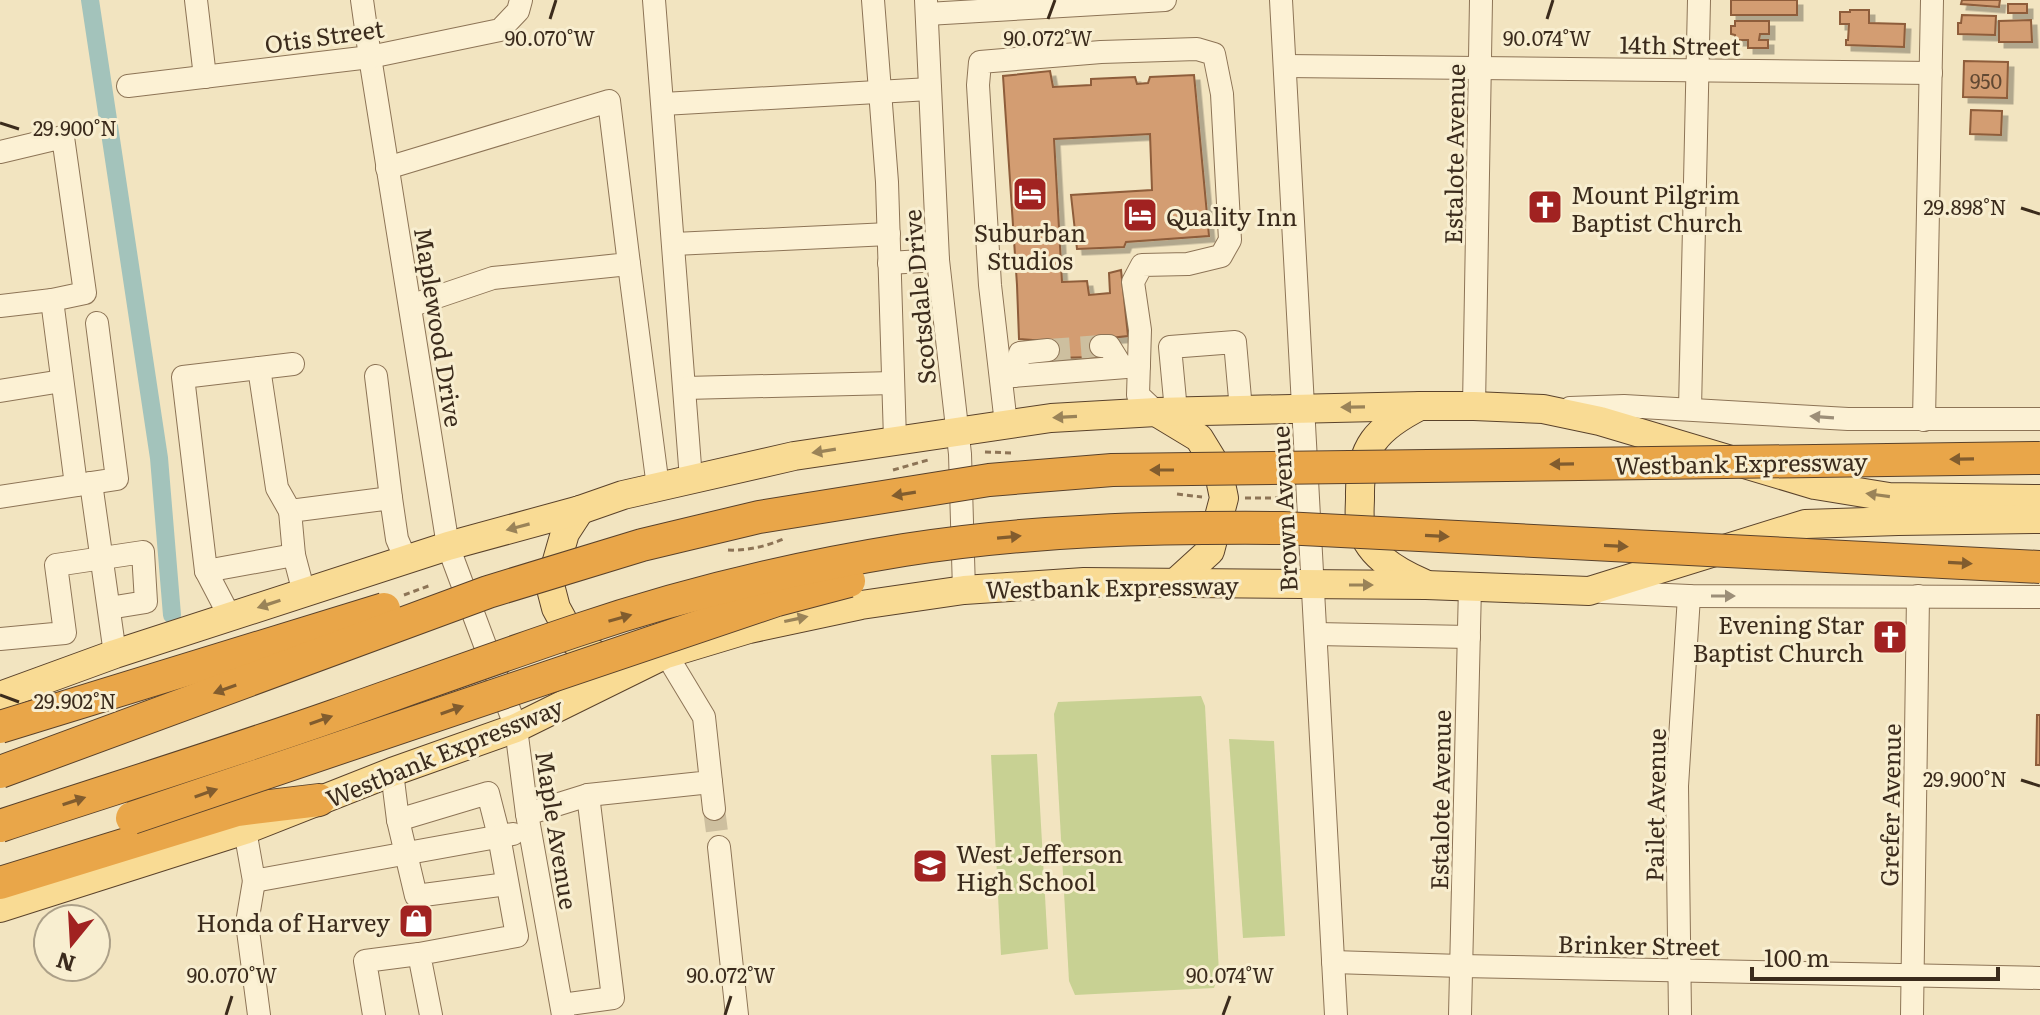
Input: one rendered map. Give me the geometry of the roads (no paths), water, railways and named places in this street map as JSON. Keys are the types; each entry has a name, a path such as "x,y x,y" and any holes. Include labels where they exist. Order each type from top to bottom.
{"highway":[{"name":"Westbank Expressway","path":"0,772 488,592 642,545 759,517 989,480 1112,470 2040,458"},
{"name":"Westbank Expressway","path":"0,826 325,719 577,630 738,585 904,550 1080,531 1159,527 1283,528 2040,567"},
{"path":"0,727 548,559 642,545"},
{"path":"0,863 777,600 859,578 904,550"},
{"path":"0,883 237,810 319,800"}],"main road":[{"path":"1421,406 1372,441 1360,479 1360,520 1367,542 1387,563 1426,585"},
{"name":"Westbank Expressway","path":"0,696 115,654 448,546 623,495 794,456 1051,418 1304,408 1474,406 1543,409"},
{"path":"1543,409 1600,421 1815,485 1889,497 2040,499"},
{"path":"1166,412 1199,438 1218,469 1224,498 1210,551 1176,582"},
{"path":"580,510 565,533 550,585 556,608 574,641 596,655 654,660"},
{"path":"1589,591 1805,524 2040,519"},
{"name":"Westbank Expressway","path":"0,908 245,830 392,772 516,728 654,660 749,629 861,605 964,590 1084,582 1426,585 1589,591"}],"street":[{"path":"196,0 205,77"},
{"name":"Maplewood Drive","path":"362,0 448,546 489,657"},
{"path":"654,0 691,479"},
{"path":"873,0 887,182 895,439"},
{"path":"926,7 1165,0"},
{"name":"Brown Avenue","path":"1281,0 1336,1015"},
{"name":"Estalote Avenue","path":"1474,406 1481,0"},
{"path":"1690,409 1699,0"},
{"path":"1924,420 1932,0"},
{"name":"Otis Street","path":"128,86 370,57 500,30 520,5"},
{"name":"Scotsdale Drive","path":"926,7 938,260 960,454 964,590"},
{"path":"1006,424 1007,377 990,285 978,85 980,62 1101,52 1197,49 1214,54 1222,94 1230,240 1221,256 1188,264 1142,265 1133,282 1140,330 1130,366 1138,395 1166,412 1170,347 1235,342 1241,410"},
{"name":"14th Street","path":"1285,66 1931,73"},
{"path":"663,104 930,89"},
{"path":"387,168 609,101 658,487"},
{"path":"0,152 63,137 85,293 0,306"},
{"path":"674,244 889,234"},
{"path":"889,263 938,260"},
{"path":"410,306 493,278 629,264"},
{"path":"52,300 62,381 101,556 115,654"},
{"path":"0,497 117,479 97,323"},
{"path":"1101,346 1109,346 1130,366"},
{"path":"1007,377 1020,353 1048,350"},
{"path":"230,617 206,571 183,377 293,364"},
{"path":"1007,377 1130,366"},
{"path":"259,368 277,488 290,511 294,555 304,593"},
{"path":"376,376 397,539 406,560"},
{"path":"0,391 62,381"},
{"path":"685,388 893,383"},
{"name":"Westbank Expressway","path":"1543,409 1624,406 1848,419 2040,419"},
{"path":"290,511 391,498"},
{"path":"0,639 65,633 56,565 143,552 146,602 109,608"},
{"path":"206,571 294,555"},
{"name":"Estalote Avenue","path":"1460,1015 1470,586"},
{"name":"Westbank Expressway","path":"1589,591 1689,596 2040,597"},
{"name":"Pailet Avenue","path":"1680,1015 1677,786 1689,596"},
{"name":"Grefer Avenue","path":"1912,1015 1918,596"},
{"path":"1316,634 1469,637"},
{"name":"Maple Avenue","path":"489,657 516,728 528,822 562,1010"},
{"path":"654,660 704,717 714,809"},
{"path":"392,772 398,820 416,896 507,884"},
{"path":"254,881 499,836 588,795 711,782"},
{"path":"374,1015 365,961 517,936 488,793 398,820"},
{"path":"562,1010 613,998 588,795"},
{"path":"245,830 254,881 247,923 259,1015"},
{"path":"719,847 737,1015"},
{"path":"419,954 431,1015"},
{"name":"Brinker Street","path":"1333,962 2040,978"}],"waterway":[{"path":"90,0 159,458 172,615"}],"tunnel":[{"path":"1048,350 1101,346"},
{"path":"714,809 719,847"}],"place":[{"name":"Suburban Studios","path":"1030,194"},
{"name":"Mount Pilgrim Baptist Church","path":"1545,207"},
{"name":"Quality Inn","path":"1140,215"},
{"name":"Evening Star Baptist Church","path":"1890,637"},
{"name":"West Jefferson High School","path":"930,866"},
{"name":"Honda of Harvey","path":"416,921"}]}
